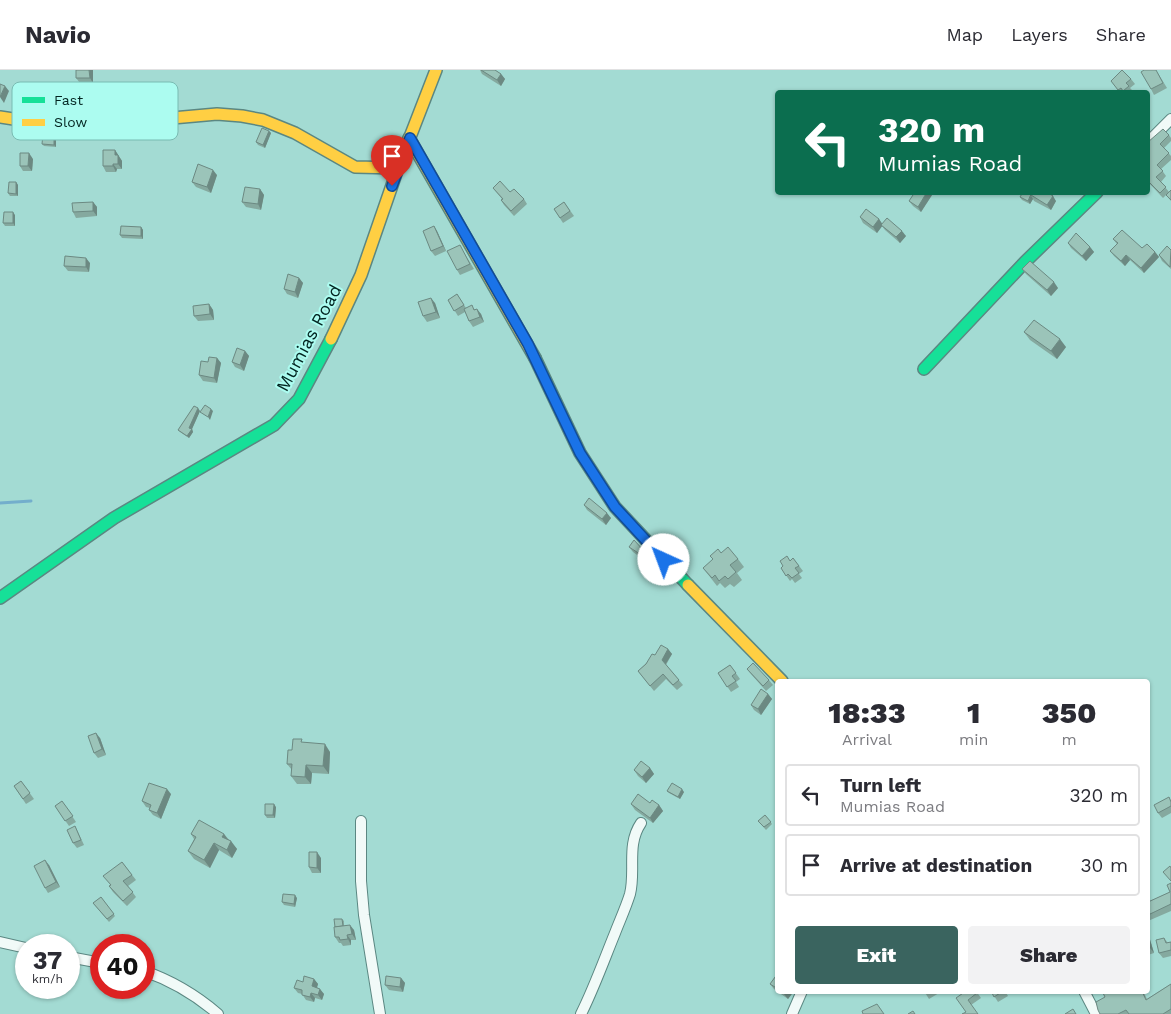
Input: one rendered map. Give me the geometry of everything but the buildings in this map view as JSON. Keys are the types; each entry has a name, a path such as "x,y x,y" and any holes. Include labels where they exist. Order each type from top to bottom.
{"street":[{"name":"Mumias Road","path":"0,598 102,526 274,425 299,399 347,308 361,275 398,168 436,70"},
{"path":"178,117 217,114 242,116 278,125 309,140 346,164 355,167 398,168"},
{"path":"1150,140 1171,119"},
{"path":"410,138 528,344 580,453 615,507 676,573 780,679"},
{"path":"924,369 1025,262 1094,195"},
{"path":"362,821 361,881 364,915 380,1014"},
{"path":"581,1014 629,896 633,872 633,839 641,823"},
{"path":"0,942 15,945"},
{"path":"155,976 189,993 218,1014"},
{"path":"792,1014 801,994"},
{"path":"1086,994 1096,1014"}],"waterway":[{"path":"0,503 31,501"}],"traffic: fast":[{"path":"924,369 1025,262 1094,195"},
{"path":"0,598 114,518 274,425 299,399 331,339"},
{"path":"535,358 580,453 615,507 688,585"}],"traffic: slow":[{"path":"331,339 361,275 398,168 436,70"},
{"path":"178,117 217,114 263,120 295,133 355,167 398,168"},
{"path":"0,117 12,119"},
{"path":"409,138 535,358"},
{"path":"688,585 780,679"}],"route":[{"path":"392,186 410,138 528,344 580,453 615,507 664,560"}]}
